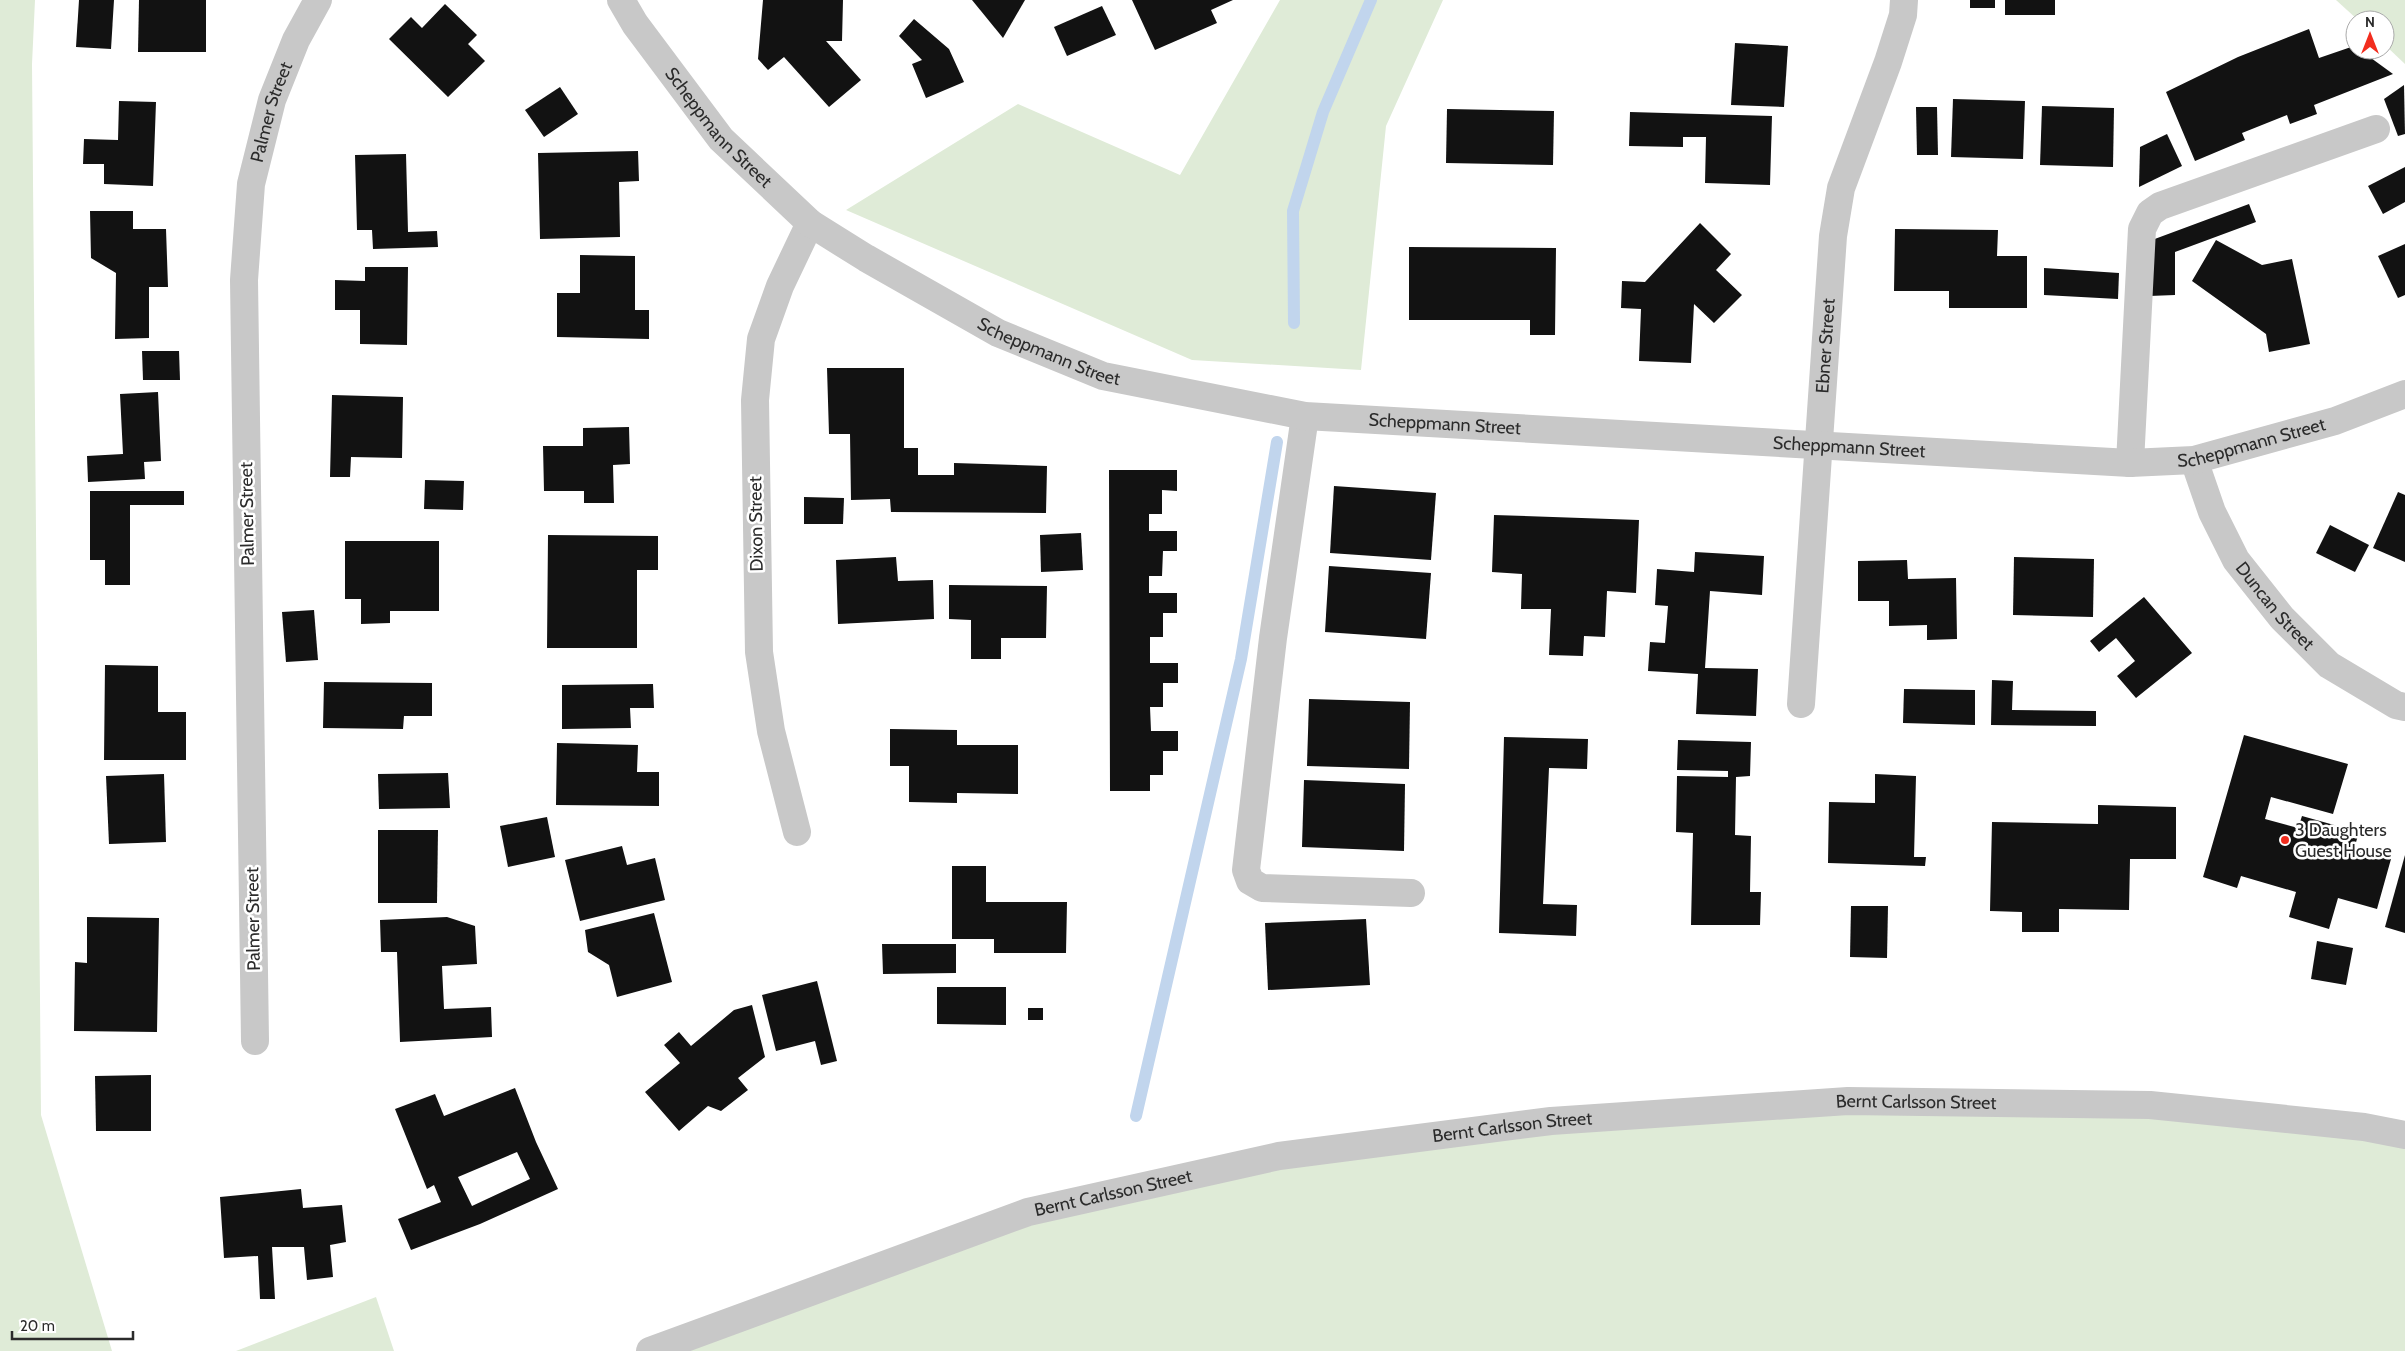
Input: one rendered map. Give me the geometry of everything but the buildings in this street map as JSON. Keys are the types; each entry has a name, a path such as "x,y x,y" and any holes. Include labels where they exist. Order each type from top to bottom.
{"street":[{"name":"Palmer Street","path":"255,1040 244,280 251,184 272,100 296,40 318,0"},
{"name":"Scheppmann Street","path":"622,0 635,24 720,139 810,223 866,258 998,333 1103,376 1305,416 2130,463 2194,460 2335,421 2405,394"},
{"name":"Ebner Street","path":"1801,704 1833,236 1842,188 1888,62 1903,15 1904,0"},
{"path":"2130,463 2142,229 2150,213 2160,206 2376,129"},
{"name":"Dixon Street","path":"797,832 771,731 759,652 755,400 760,339 780,286 810,223"},
{"path":"1305,416 1274,638 1246,870 1250,881 1262,888 1411,893"},
{"name":"Duncan Street","path":"2194,460 2212,512 2236,560 2282,618 2329,665 2396,705 2405,707"},
{"name":"Bernt Carlsson Street","path":"650,1351 1028,1212 1279,1156 1551,1121 1848,1101 2150,1105 2364,1127 2405,1135"}],"green space":[{"path":"0,0 35,0 32,64 41,1115 112,1351 0,1351"},
{"path":"1280,0 1443,0 1386,126 1361,370 1192,360 846,210 1018,104 1180,175"},
{"path":"2336,0 2405,0 2405,64 2395,54 2395,10 2347,10"},
{"path":"2150,1105 2405,1135 2405,1351 650,1351 1028,1212 1551,1121"},
{"path":"376,1297 394,1351 236,1351"}],"waterway":[{"path":"1294,323 1293,211 1323,112 1371,0"},
{"path":"1136,1116 1241,659 1277,442"}],"place":[{"name":"3 Daughters Guest House","path":"2285,840"}]}
